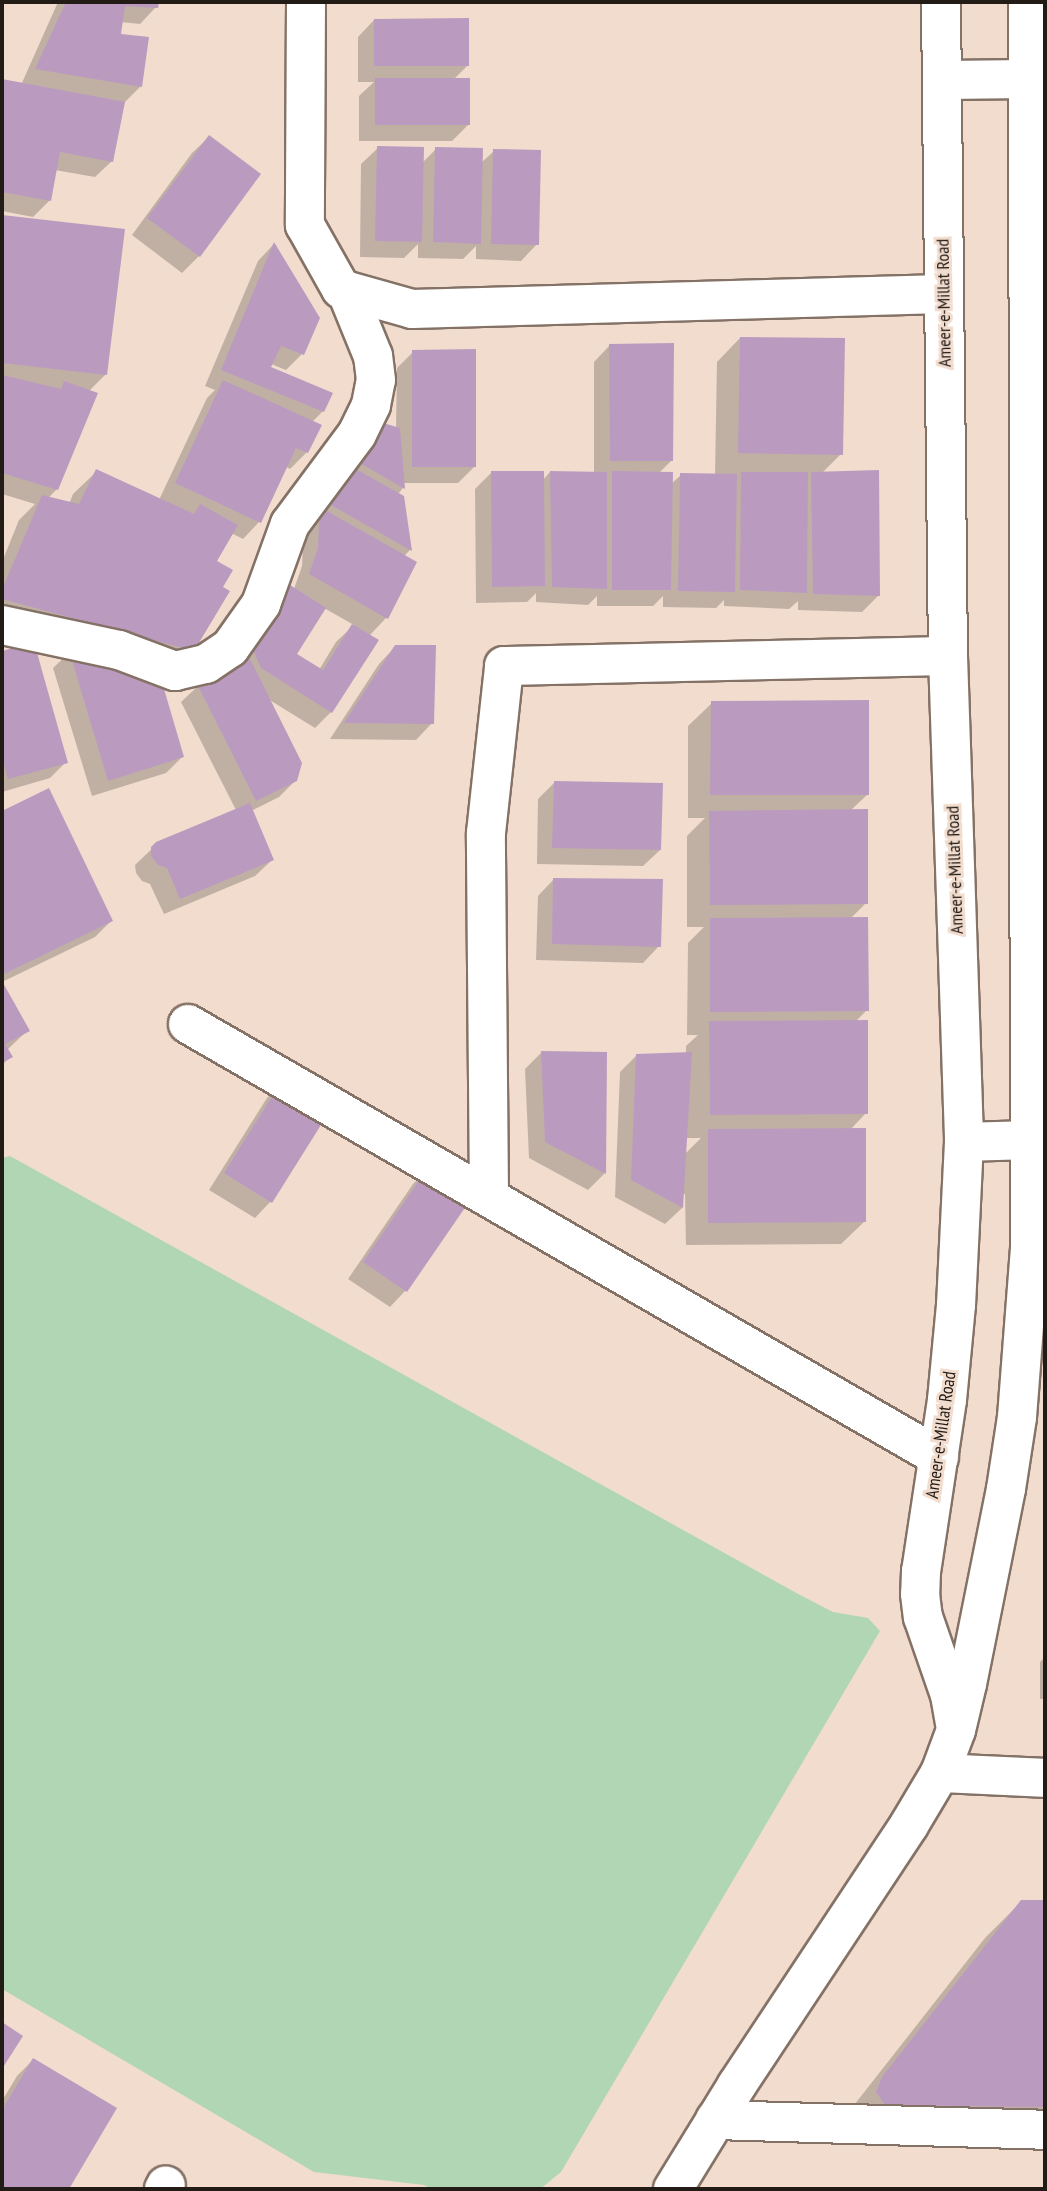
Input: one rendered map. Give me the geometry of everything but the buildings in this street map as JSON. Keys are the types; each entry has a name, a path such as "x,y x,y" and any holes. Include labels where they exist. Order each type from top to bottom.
{"main road":[{"name":"Ameer-e-Millat Road","path":"941,2 948,656 964,1142 956,1305 920,1594 923,1618 950,1695 956,1730"},
{"path":"673,2189 940,1773 956,1730 994,1553 1017,1417 1037,1139 1037,79 1028,2"},
{"path":"296,5 305,225 341,289 412,309 943,294"},
{"path":"943,80 1037,79"},
{"path":"2,625 119,650 175,671 206,664 230,648 261,604 290,524 357,434 371,405 376,380 373,356 346,290"},
{"path":"489,1196 486,833 505,666 948,656"},
{"path":"188,1024 939,1457"},
{"path":"964,1142 1037,1139"},
{"path":"940,1773 1045,1778"},
{"path":"715,2120 1045,2130"}],"green space":[{"path":"10,1156 800,1595 833,1612 868,1618 880,1631 561,2172 540,2189 432,2189 424,2185 314,2172 2,1989 2,1158"}]}
